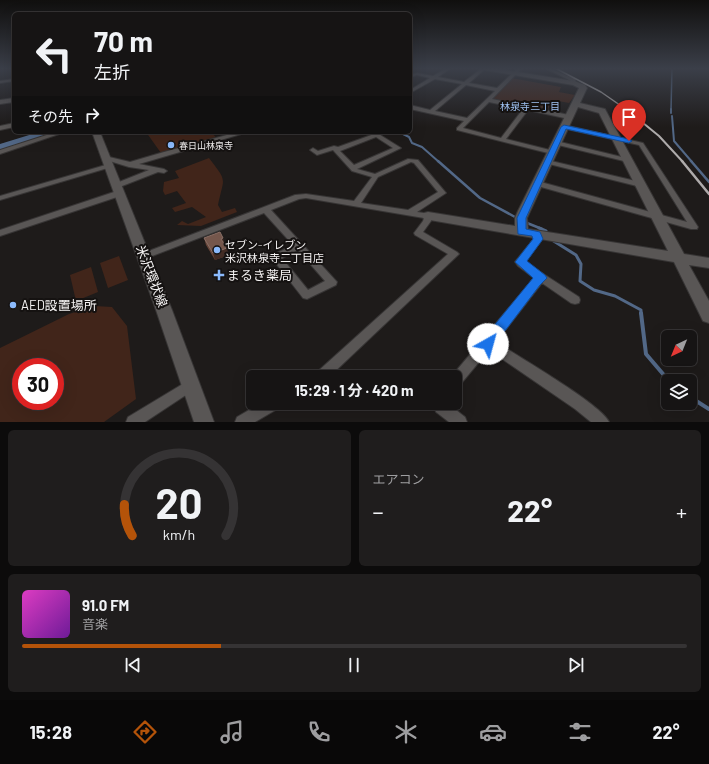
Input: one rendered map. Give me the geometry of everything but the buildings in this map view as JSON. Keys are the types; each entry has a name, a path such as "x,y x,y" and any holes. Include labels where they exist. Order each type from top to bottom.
{"street":[{"path":"431,112 461,88"},
{"path":"485,88 498,90"},
{"path":"500,88 459,129 552,152 641,185"},
{"path":"522,231 521,218 584,88"},
{"path":"0,102 12,100"},
{"path":"488,100 569,117"},
{"path":"575,104 602,111 709,316"},
{"path":"412,107 468,120"},
{"path":"502,140 526,108"},
{"path":"0,128 12,125"},
{"path":"537,183 694,226 641,144 564,127"},
{"path":"0,152 56,134"},
{"name":"米沢環状線","path":"97,134 192,384 204,422"},
{"path":"129,165 166,152 237,134"},
{"path":"313,150 317,153 334,148 338,149 378,135 398,148 353,168"},
{"path":"338,149 336,150 353,168 376,176"},
{"path":"552,152 628,160"},
{"path":"356,204 376,176 410,160 416,161 442,193 409,213"},
{"path":"0,198 107,162 160,170 118,189 0,233"},
{"path":"144,256 232,218 265,209 298,197 306,196 709,263"},
{"path":"265,209 299,246 332,282 308,295 276,257 299,246"},
{"path":"328,370 454,254 418,233 427,221 428,216"},
{"path":"537,234 537,241 520,262 541,278 575,300"},
{"path":"462,374 488,344 536,282 541,278"},
{"path":"488,344 580,404 602,422"},
{"path":"133,422 192,384"},
{"path":"242,422 262,410"},
{"path":"445,410 460,422"}],"shaded area":[{"path":"502,88 561,88 559,92 575,95 569,103 553,100 547,111 491,99"},
{"name":"春日山林泉寺","path":"147,134 212,134 216,137 161,153"},
{"path":"209,158 222,176 223,180 218,205 222,212 235,208 237,212 201,226 177,225 182,221 188,224 206,217 192,207 175,212 172,208 186,203 177,191 165,195 163,191 164,182 179,178 175,171"},
{"path":"119,256 128,280 108,288 100,263"},
{"path":"91,267 98,292 76,301 70,275"},
{"path":"95,306 112,307 127,326 136,399 104,422 0,422 0,348 69,314"}],"waterway":[{"path":"671,110 672,88"},
{"path":"672,116 674,141 692,162"},
{"path":"0,148 43,134"},
{"path":"403,134 409,137 412,143 422,147 439,162"},
{"path":"438,161 480,198 515,217"},
{"path":"691,161 709,182"},
{"path":"527,223 542,229"},
{"path":"539,228 546,231"},
{"path":"552,240 576,255 581,264 580,281 594,290 615,296 641,310 641,313"},
{"path":"641,313 646,354 663,374"},
{"path":"697,401 709,409"}],"railway":[{"path":"593,88 627,110"},
{"path":"626,109 659,136 683,162"},
{"path":"682,161 709,194"}],"place":[{"name":"春日山林泉寺","path":"171,145"},
{"name":"セブン-イレブン 米沢林泉寺二丁目店","path":"217,250"},
{"name":"まるき薬局","path":"219,275"},
{"name":"AED設置場所","path":"13,305"}],"district":[{"name":"林泉寺三丁目","path":"530,106"}],"route":[{"path":"488,344 536,282 541,278 520,262 538,239 537,234 522,231 521,218 564,127 629,141"}]}
